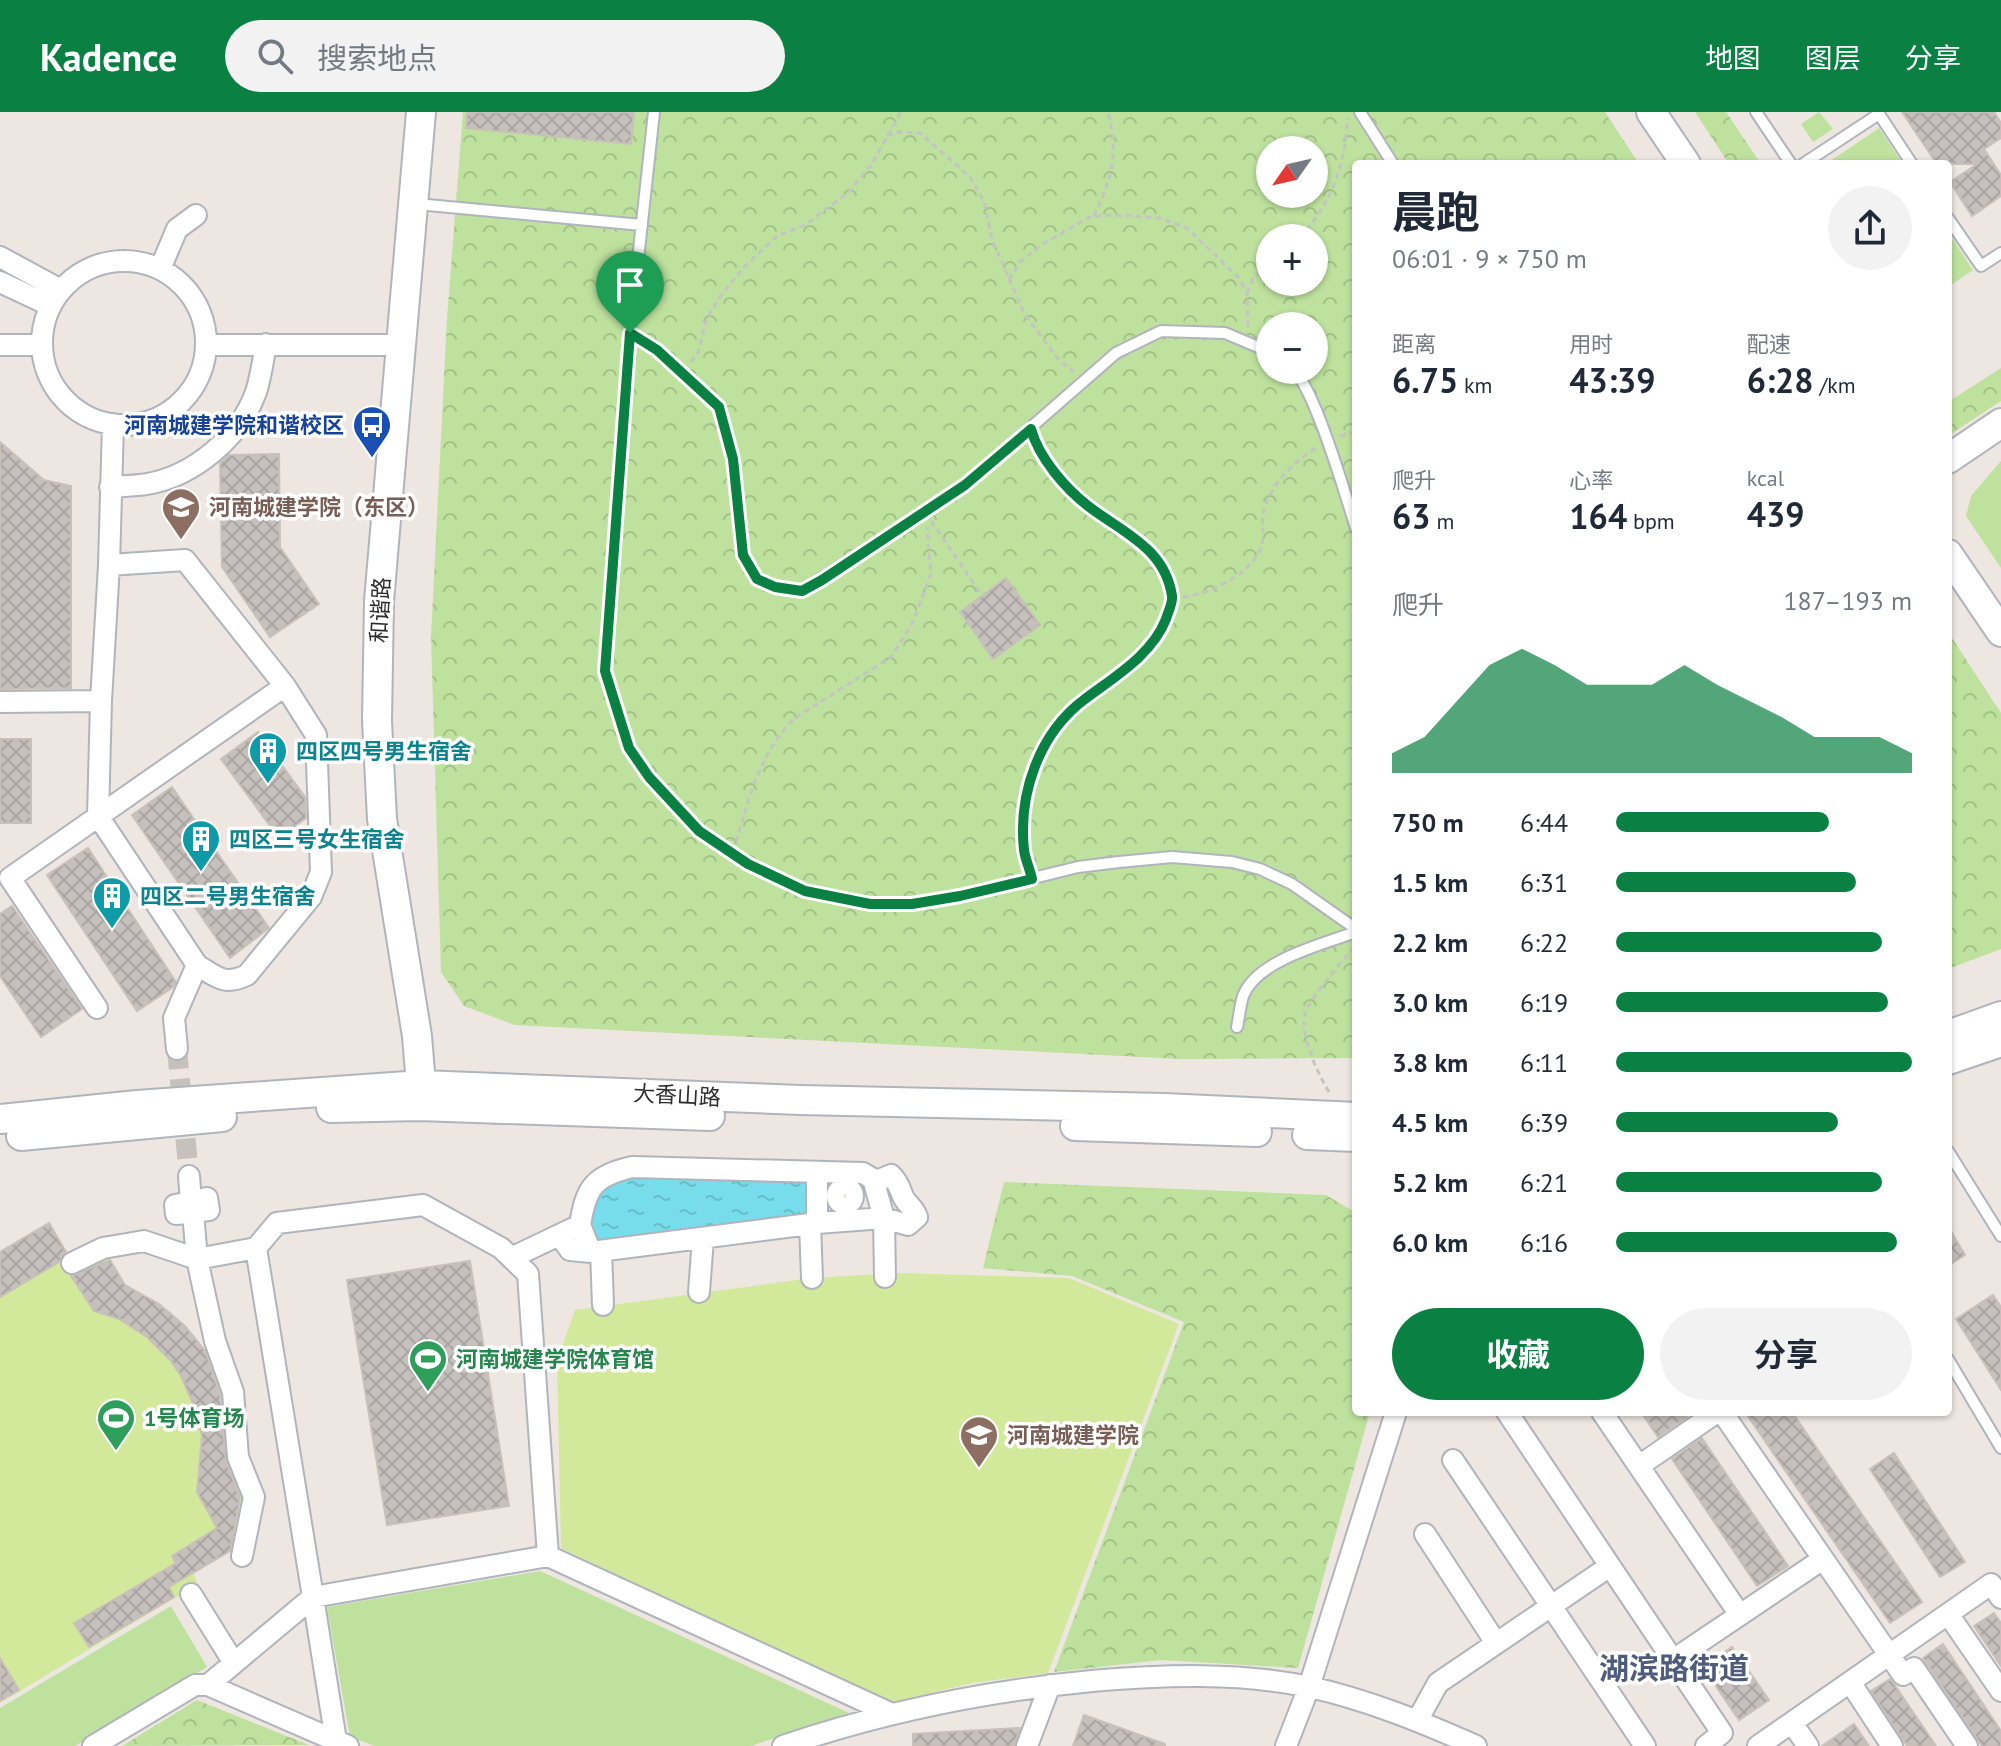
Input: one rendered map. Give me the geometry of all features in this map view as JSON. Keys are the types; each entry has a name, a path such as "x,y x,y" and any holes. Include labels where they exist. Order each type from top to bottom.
{"main road":[{"name":"和谐路","path":"420,1096 417,1036 382,819 377,721 379,601 421,112"},
{"path":"1651,112 1683,160"},
{"path":"1952,456 2001,423"},
{"path":"1952,560 2001,632"},
{"path":"1952,1034 2001,1016"},
{"path":"1952,1059 2001,1042"},
{"name":"大香山路","path":"0,1139 420,1096"},
{"name":"大香山路","path":"0,1119 137,1105 420,1096 1167,1129 1352,1123"}],"street":[{"path":"160,269 177,229 196,215"},
{"path":"0,257 56,298"},
{"path":"134,261 160,269 176,279 194,300 205,326 207,345 199,379 177,406 147,422 113,424 82,414 58,392 50,378 42,345 45,319 56,298 89,268 107,262 134,261"},
{"path":"0,282 56,298"},
{"path":"110,487 147,484 171,477 223,444 242,420 256,392 266,344"},
{"path":"0,345 42,345"},
{"path":"207,345 401,345"},
{"path":"109,565 185,560 285,686 316,735 321,872 311,897 247,975 233,981 221,979 197,965 98,816 113,424"},
{"path":"97,1008 10,878 285,686"},
{"path":"0,702 101,701"},
{"path":"177,1049 174,1018 197,965"},
{"path":"559,1235 570,1250 596,1252 814,1223 842,1197 876,1188 886,1175 891,1175 899,1183 903,1196 912,1205 917,1217 908,1225 884,1218 842,1197 817,1173 632,1167 610,1172 584,1199 580,1225 596,1252 603,1305"},
{"path":"817,1173 842,1197"},
{"path":"189,1176 197,1259 215,1341 233,1392 238,1457 254,1497 242,1556"},
{"path":"876,1188 884,1218 885,1277"},
{"path":"72,1263 103,1248 144,1241 197,1259 256,1248 277,1223 423,1205 501,1248 528,1274 548,1556"},
{"path":"812,1278 814,1223"},
{"path":"511,1258 580,1225"},
{"path":"699,1292 703,1238"},
{"path":"256,1248 339,1744"},
{"path":"1286,1746 1309,1687 1395,1416"},
{"path":"1510,1416 1722,1733 1706,1746"},
{"path":"1605,1416 1740,1615"},
{"path":"1639,1466 1714,1416"},
{"path":"1723,1416 1903,1675 1914,1668 1967,1746"},
{"path":"1453,1460 1645,1746"},
{"path":"1425,1534 1496,1643"},
{"path":"208,1685 313,1597 548,1556 892,1714"},
{"path":"1673,1660 1823,1559"},
{"path":"1417,1721 1438,1683 1610,1566"},
{"path":"1758,1746 1991,1584 2001,1598"},
{"path":"191,1594 234,1663"},
{"path":"1948,1614 2001,1691"},
{"path":"783,1746 892,1714 978,1695 1050,1685 1168,1675 1239,1678 1309,1687 1417,1721 1476,1746"},
{"path":"1850,1682 1892,1746"},
{"path":"93,1746 195,1685 208,1685 339,1744"},
{"path":"1027,1746 1050,1685"},
{"path":"1792,1723 1808,1746"}],"lane":[{"path":"654,112 630,333 605,671 629,748 649,777 699,831 748,864 805,891 870,904 912,904 960,896 1078,867 1172,857 1232,862 1260,869 1292,884 1352,927"},
{"path":"1360,112 1390,160"},
{"path":"1756,112 1788,160"},
{"path":"1809,160 1879,114 1909,160"},
{"path":"412,204 642,225"},
{"path":"1952,224 1981,266 2001,253"},
{"path":"630,333 657,350 719,407 733,459 743,555 757,579 775,587 802,591 965,485 1116,353 1161,331 1225,333 1256,346"},
{"path":"1304,384 1352,516"},
{"path":"1237,1027 1243,995 1254,979 1268,967 1352,932"},
{"path":"1952,1157 2001,1236"},
{"path":"1952,1366 2001,1448"}],"path":[{"path":"698,353 707,318 743,268 777,236 805,225 849,192 871,165 901,112"},
{"path":"1093,217 1112,175 1115,145 1108,112"},
{"path":"1311,224 1327,204 1340,172 1349,112"},
{"path":"887,136 899,132 920,133 970,177 984,202 992,239 1024,313 1057,358 1086,380"},
{"path":"1009,280 1020,262 1071,226 1093,217 1115,215 1160,218 1187,228 1238,277 1247,293 1247,342"},
{"path":"1247,293 1256,276"},
{"path":"1031,429 1051,466 1078,498 1127,531 1160,562 1173,598 1162,627 1144,651 1108,683 1082,700 1044,746 1031,772 1026,804 1024,851 1032,879"},
{"path":"1173,598 1198,595 1228,582 1253,560 1262,546 1263,514 1268,498 1295,463 1327,441 1352,433"},
{"path":"925,512 983,597"},
{"path":"732,853 754,778 782,731 811,707 891,657 912,624 931,574 925,512"},
{"path":"1352,951 1327,980 1305,1014 1313,1062 1352,1123"}],"green space":[{"path":"463,112 1605,112 1636,160 1352,160 1352,1058 1180,1059 515,1025 464,1006 441,972 431,637 447,318"},
{"path":"1695,112 1726,112 1758,160 1726,160"},
{"path":"1819,112 1833,129 1813,142 1801,124"},
{"path":"1879,128 1900,160 1832,160"},
{"path":"1952,238 1973,270 1952,284"},
{"path":"2001,368 2001,401 1952,433 1952,399"},
{"path":"2001,461 2001,568 1966,516 1971,496"},
{"path":"1952,638 2001,713 2001,949 1952,967"},
{"path":"1004,1182 1326,1195 1352,1211 1352,1416 1369,1416 1298,1668 1161,1660 1054,1672 1184,1322 1072,1276 983,1268"},
{"name":"1号体育场","path":"49,1223 75,1269 105,1252 125,1284 159,1304 204,1349 223,1383 233,1435 232,1468 249,1506 242,1544 193,1573 197,1581 188,1590 0,1703 0,1252"},
{"path":"898,1273 1069,1278 1179,1324 1048,1673 972,1683 889,1703 561,1548 557,1361 575,1310 812,1278"},
{"path":"540,1571 849,1713 751,1746 375,1746 350,1737 327,1607"},
{"path":"171,1606 207,1667 75,1746 0,1746 0,1708"},
{"path":"197,1700 309,1745 122,1746"}],"water":[{"path":"622,1176 811,1179 813,1217 596,1245 591,1204 600,1192"}],"building":[{"path":"467,112 634,112 631,144 466,128"},
{"path":"1902,112 1994,112 2001,123 2001,138 1984,149 2001,175 2001,196 1972,216 1952,181 1977,164 1934,160"},
{"path":"0,442 44,480 71,486 71,688 0,689"},
{"path":"279,454 280,547 319,604 270,637 222,567 220,463 229,455"},
{"path":"1006,578 1040,625 993,659 960,612"},
{"name":"四区四号男生宿舍","path":"258,732 305,797 306,818 279,838 221,759"},
{"path":"0,739 31,739 31,823 0,823"},
{"name":"四区三号女生宿舍","path":"172,787 269,928 230,958 132,815"},
{"name":"四区二号男生宿舍","path":"88,848 176,982 137,1011 47,875"},
{"path":"12,906 82,1009 41,1037 0,976 0,914"},
{"path":"49,1223 66,1252 59,1262 0,1297 0,1252"},
{"path":"1952,1233 1965,1255 1952,1263"},
{"path":"110,1260 125,1285 159,1304 185,1326 205,1351 220,1395 226,1461 240,1498 230,1551 169,1587 174,1597 89,1647 74,1623 176,1563 172,1556 217,1528 197,1492 202,1436 181,1376 147,1337 119,1319 94,1311 71,1276"},
{"name":"河南城建学院体育馆","path":"470,1261 509,1506 387,1525 347,1280"},
{"path":"1993,1295 2001,1307 2001,1390 1956,1319"},
{"path":"1644,1416 1686,1416 1687,1417 1658,1437"},
{"path":"1748,1416 1795,1416 1922,1602 1890,1623"},
{"path":"1702,1438 1788,1566 1757,1586 1672,1459"},
{"path":"1894,1453 1965,1562 1940,1577 1870,1469"},
{"path":"1994,1613 2001,1623 2001,1666 1974,1626"},
{"path":"1943,1644 2001,1731 2001,1746 1982,1746 1923,1658"},
{"path":"1732,1647 1769,1700 1739,1720 1703,1667"},
{"path":"0,1658 19,1690 0,1701"},
{"path":"1890,1679 1936,1746 1907,1746 1871,1691"},
{"path":"1084,1715 1165,1744 1165,1746 1073,1746"},
{"path":"1854,1724 1869,1746 1822,1746"},
{"path":"1020,1728 1014,1746 913,1746 913,1734"}],"tunnel":[{"path":"177,1049 189,1176"}],"place":[{"name":"河南城建学院和谐校区","path":"372,459"},
{"name":"河南城建学院（东区）","path":"181,541"},
{"name":"四区四号男生宿舍","path":"268,785"},
{"name":"四区三号女生宿舍","path":"201,873"},
{"name":"四区二号男生宿舍","path":"112,930"},
{"name":"河南城建学院体育馆","path":"428,1393"},
{"name":"1号体育场","path":"116,1452"},
{"name":"河南城建学院","path":"979,1469"}],"district":[{"name":"湖滨路街道","path":"1674,1669"}],"route":[{"path":"630,333 657,350 719,407 733,459 743,555 757,579 775,587 802,591 822,580 965,485 1031,429 1051,466 1078,498 1127,531 1160,562 1173,598 1162,627 1144,651 1069,713 1044,746 1031,772 1024,851 1032,879 912,904 870,904 805,891 748,864 699,831 649,777 629,748 605,671 630,333"}]}
